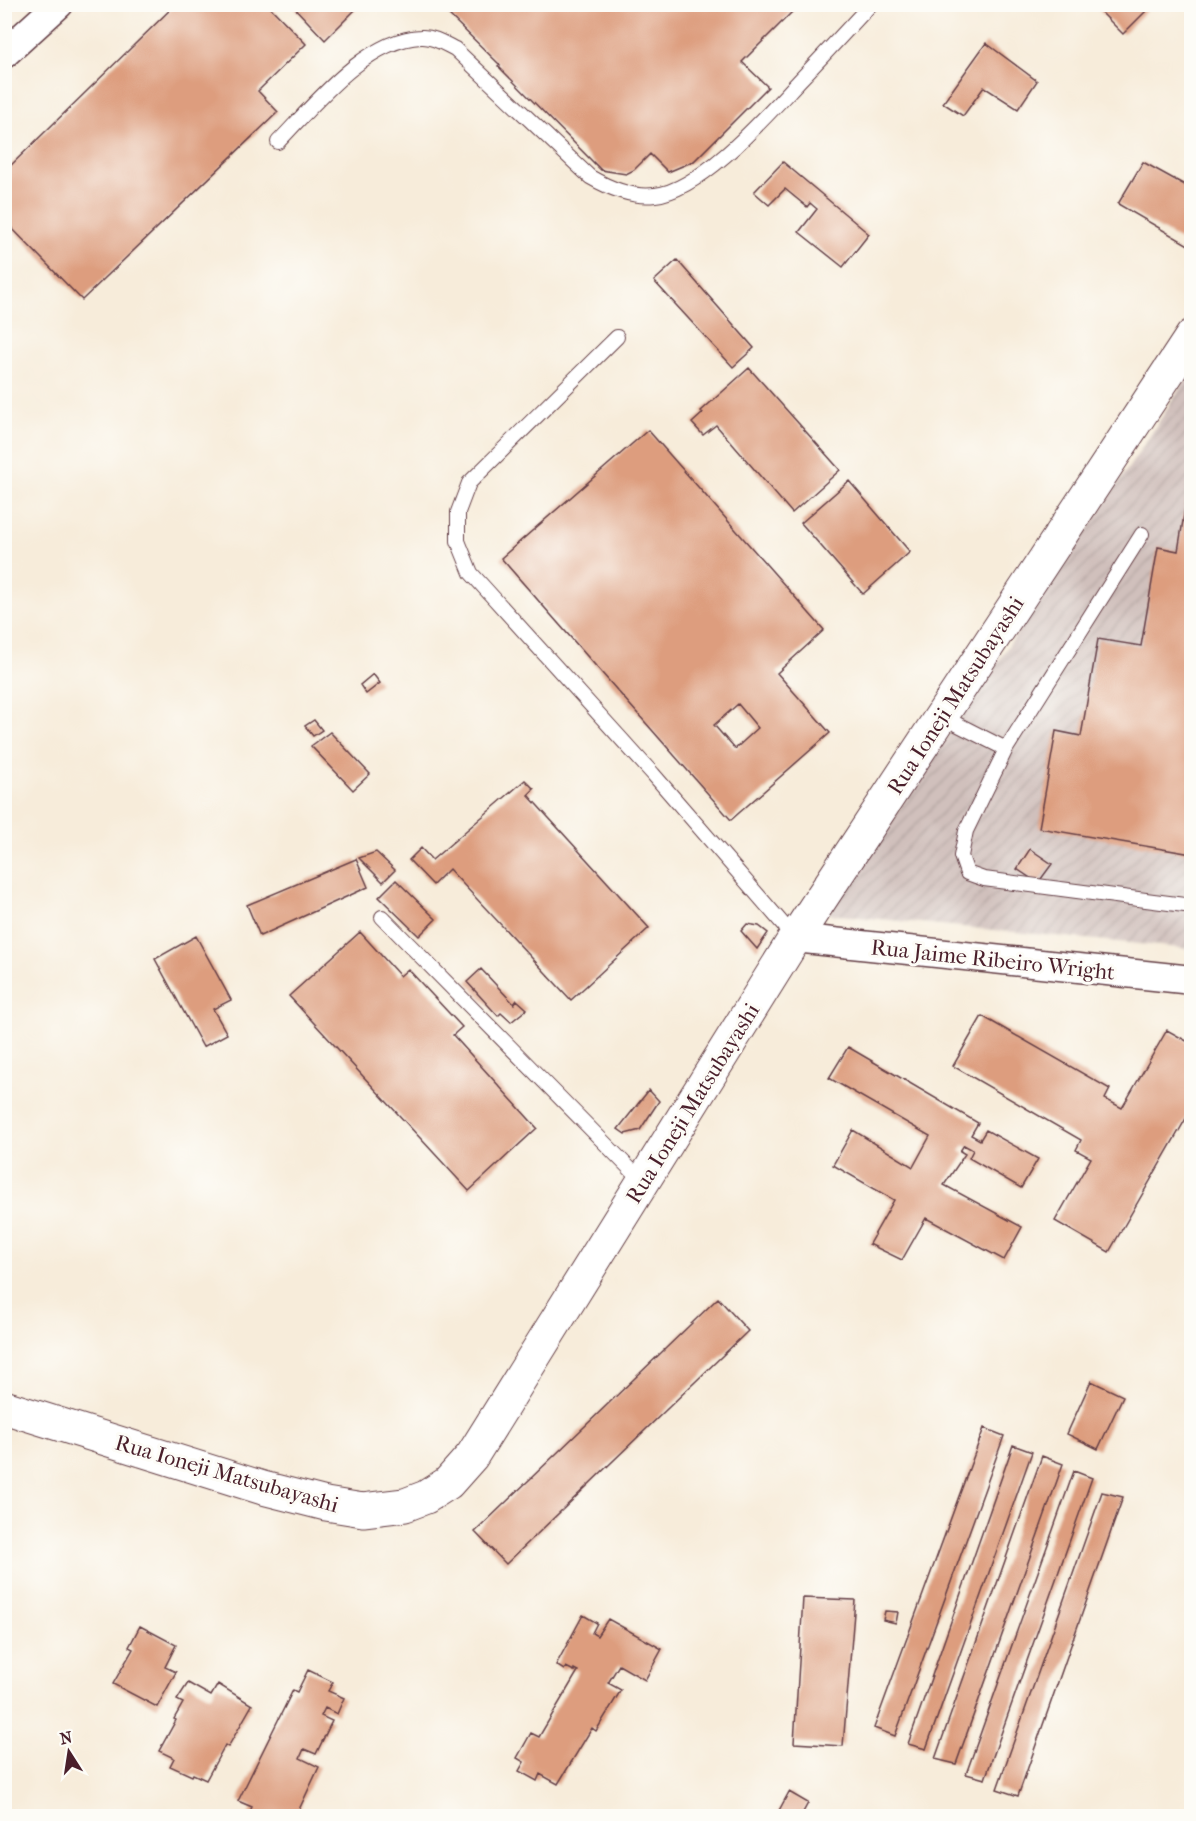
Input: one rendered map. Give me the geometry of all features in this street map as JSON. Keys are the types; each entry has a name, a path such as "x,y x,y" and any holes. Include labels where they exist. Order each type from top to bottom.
{"main road":[{"name":"Rua Ioneji Matsubayashi","path":"4,1407 263,1488 326,1504 363,1510 405,1505 426,1497 448,1483 472,1456 795,938 1191,336"}],"street":[{"path":"4,54 59,4"},
{"name":"Rua Jaime Ribeiro Wright","path":"795,938 1191,980"}],"lane":[{"path":"278,142 339,80 365,58 390,44 422,36 455,49 590,177 606,187 624,192 655,195 678,188 702,174 727,154 769,114 871,4"},
{"path":"617,337 469,483 458,512 458,541 471,573 653,774 795,938"},
{"path":"1142,534 1006,748 966,831 961,856 968,873 984,879 1191,906"},
{"path":"942,716 1006,748"},
{"path":"382,917 644,1182"}],"shaded area":[{"path":"1191,371 1191,949 828,914 1148,439"}],"building":[{"path":"176,4 267,4 306,44 258,91 278,112 82,300 4,220 4,172"},
{"path":"291,4 361,4 325,40"},
{"path":"438,4 800,4 742,62 768,87 694,161 668,172 650,154 634,170 626,174 601,170"},
{"path":"1093,4 1153,4 1123,34"},
{"path":"986,43 1037,81 1018,109 984,87 963,116 943,103"},
{"path":"783,162 869,234 843,267 799,232 817,209 810,203 807,207 785,189 769,205 754,192"},
{"path":"1143,162 1192,189 1190,246 1118,204"},
{"path":"677,260 754,348 733,367 654,281"},
{"path":"749,368 840,470 792,513 716,425 703,435 692,423 703,413 701,411"},
{"path":"648,430 824,630 777,673 830,733 731,820 501,558","holes":["738,704 758,728 735,749 714,725"]},
{"path":"1190,478 1192,854 1039,828 1056,731 1081,736 1098,639 1141,646 1158,547 1178,551"},
{"path":"849,481 910,552 863,594 801,523"},
{"path":"373,674 380,683 366,694 360,685"},
{"path":"314,720 322,730 313,736 305,726"},
{"path":"330,732 370,774 353,790 311,746"},
{"path":"525,780 534,789 528,795 649,928 571,1000 449,869 433,885 409,860 421,848 432,860"},
{"path":"1030,849 1052,864 1038,883 1017,869"},
{"path":"376,852 395,870 383,882 359,858"},
{"path":"356,859 368,887 260,936 247,905"},
{"path":"396,880 436,919 419,936 379,897"},
{"path":"747,924 759,926 768,933 757,949 741,931"},
{"path":"360,932 400,976 408,969 462,1027 453,1035 537,1128 469,1191 289,996"},
{"path":"196,936 231,1000 213,1009 227,1034 203,1047 155,959"},
{"path":"481,969 514,1004 517,1000 527,1009 511,1022 501,1013 498,1016 467,982"},
{"path":"982,1016 1110,1089 1105,1099 1122,1108 1167,1030 1192,1044 1192,1108 1109,1252 1055,1221 1091,1158 1076,1150 1081,1140 953,1066"},
{"path":"848,1047 978,1123 971,1135 980,1140 986,1130 1038,1159 1021,1188 969,1158 973,1150 964,1145 960,1151 965,1154 944,1185 1022,1227 1004,1260 926,1218 902,1260 869,1244 894,1200 833,1165 853,1130 913,1167 930,1136 829,1078"},
{"path":"649,1090 659,1101 640,1130 625,1134 618,1129"},
{"path":"718,1298 748,1331 506,1564 475,1532"},
{"path":"1091,1381 1123,1396 1098,1449 1067,1434"},
{"path":"984,1428 1004,1436 895,1736 874,1728"},
{"path":"1013,1445 1032,1452 926,1749 908,1744"},
{"path":"1042,1456 1063,1464 956,1764 935,1759"},
{"path":"1074,1471 1092,1478 985,1779 966,1774"},
{"path":"1102,1492 1123,1497 1018,1796 997,1789"},
{"path":"803,1598 855,1600 843,1746 794,1743"},
{"path":"885,1611 898,1612 896,1623 883,1620"},
{"path":"583,1615 597,1623 592,1633 597,1636 608,1619 662,1649 645,1680 619,1665 608,1683 621,1690 596,1731 592,1728 558,1784 540,1774 537,1781 519,1771 524,1762 517,1758 531,1733 539,1737 578,1671 566,1667 564,1670 556,1665"},
{"path":"140,1626 176,1645 165,1667 176,1672 157,1707 113,1684 133,1649 129,1647"},
{"path":"308,1670 333,1682 328,1691 344,1698 337,1714 325,1708 321,1716 332,1721 316,1754 304,1749 300,1758 319,1767 296,1816 248,1816 252,1807 238,1801 293,1690 297,1692"},
{"path":"188,1683 211,1696 218,1684 252,1705 228,1747 225,1745 206,1780 170,1766 174,1758 159,1751 176,1720 174,1719 183,1703 177,1700"},
{"path":"789,1792 808,1803 801,1816 776,1816"}]}
